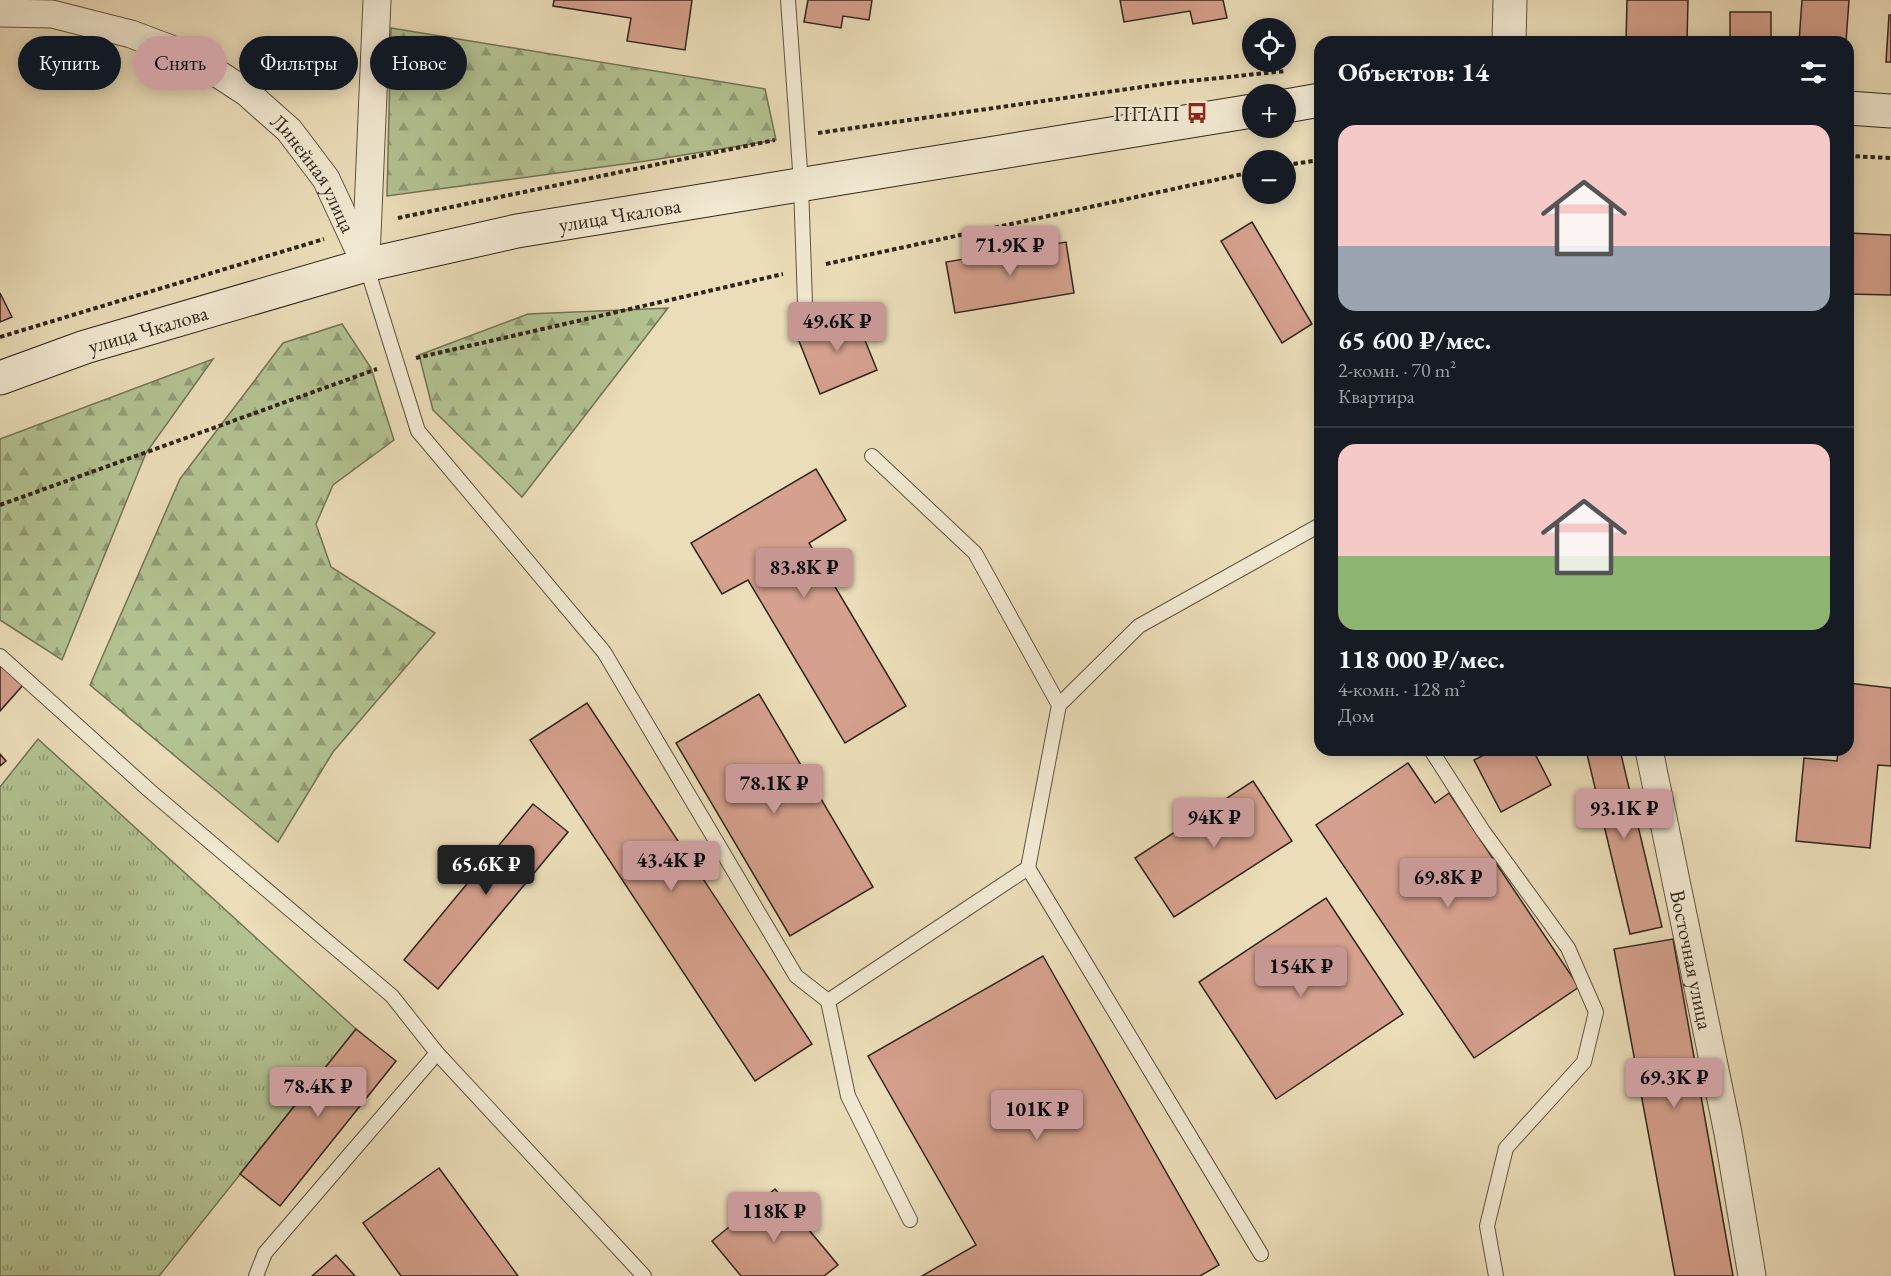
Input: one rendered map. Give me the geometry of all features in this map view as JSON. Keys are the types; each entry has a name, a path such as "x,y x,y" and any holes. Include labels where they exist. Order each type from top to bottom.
{"main road":[{"path":"1509,36 1510,0"},
{"path":"1296,104 1314,101"},
{"path":"1854,108 1891,111"},
{"name":"улица Чкалова","path":"0,378 85,347 366,265 517,231 1242,113"}],"street":[{"name":"Линейная улица","path":"366,265 377,0"},
{"name":"Линейная улица","path":"0,13 52,14 131,34 192,57 246,92 289,130 326,179 366,265"},
{"name":"Восточная улица","path":"1650,756 1728,1134 1752,1276"}],"lane":[{"path":"788,0 801,184 805,303"},
{"path":"366,265 418,431 604,652 796,976 828,1001 848,1096 910,1220"},
{"path":"872,456 975,553 1059,705"},
{"path":"1261,1254 1028,868 1059,705 1138,626 1314,528"},
{"path":"0,656 150,791 392,996 437,1053 644,1276"},
{"path":"1435,756 1483,831 1568,948 1596,1012 1584,1062 1506,1148 1487,1226 1496,1276"},
{"path":"828,1001 1028,868"},
{"path":"256,1276 265,1253 437,1053"}],"path":[{"path":"1854,156 1891,158"},
{"path":"1296,164 1314,161"},
{"path":"0,505 395,362 803,269 1242,174"}],"green space":[{"path":"391,28 440,36 391,36"},
{"path":"467,40 765,89 776,140 646,161 387,196 390,90 467,90"},
{"path":"668,308 522,497 433,410 419,355 528,314"},
{"path":"342,324 371,368 394,440 333,485 316,524 331,567 435,633 333,752 278,842 90,685 180,479 283,343"},
{"path":"213,359 146,453 62,660 0,620 0,439"},
{"path":"38,739 356,1029 159,1276 0,1276 0,787"}],"building":[{"path":"554,0 692,0 685,50 627,41 631,18 553,6"},
{"path":"808,0 872,0 869,20 843,16 841,28 804,22"},
{"path":"1120,0 1223,0 1227,18 1193,24 1190,11 1124,22"},
{"path":"1627,0 1688,0 1687,36 1626,36"},
{"path":"1802,0 1849,0 1846,36 1799,36"},
{"path":"1730,12 1771,12 1771,36 1730,36"},
{"path":"1889,15 1891,15 1891,62 1886,62"},
{"path":"1252,222 1312,324 1282,343 1221,241"},
{"path":"1854,233 1891,235 1891,295 1854,294"},
{"path":"1066,242 1074,293 955,313 946,262"},
{"path":"0,293 12,317 0,322"},
{"path":"854,313 877,370 820,394 797,336"},
{"path":"816,469 846,520 809,543 906,706 845,743 748,580 722,594 691,543"},
{"path":"0,663 24,684 0,711"},
{"path":"1854,684 1891,688 1891,766 1878,765 1870,848 1796,841 1804,758 1837,761 1837,756 1854,756"},
{"path":"759,694 873,887 790,936 676,743"},
{"path":"587,703 812,1044 755,1081 530,740"},
{"path":"0,754 6,761 0,766"},
{"path":"1482,756 1536,756 1551,785 1501,812 1474,760"},
{"path":"1587,756 1621,756 1662,927 1630,934"},
{"path":"1408,763 1435,803 1449,793 1579,987 1474,1058 1316,825"},
{"path":"1253,781 1292,841 1174,917 1135,858"},
{"path":"533,804 568,832 438,989 404,960"},
{"path":"1326,898 1403,1014 1276,1099 1199,982"},
{"path":"1673,939 1733,1276 1675,1276 1614,949"},
{"path":"1043,956 1219,1265 1200,1276 922,1276 976,1245 868,1056"},
{"path":"356,1029 396,1061 280,1206 240,1174"},
{"path":"439,1168 518,1276 401,1276 363,1223"},
{"path":"775,1189 838,1265 824,1276 741,1276 712,1241"},
{"path":"336,1255 355,1276 312,1276"}],"place":[{"name":"ППАП","path":"1197,113"}]}
